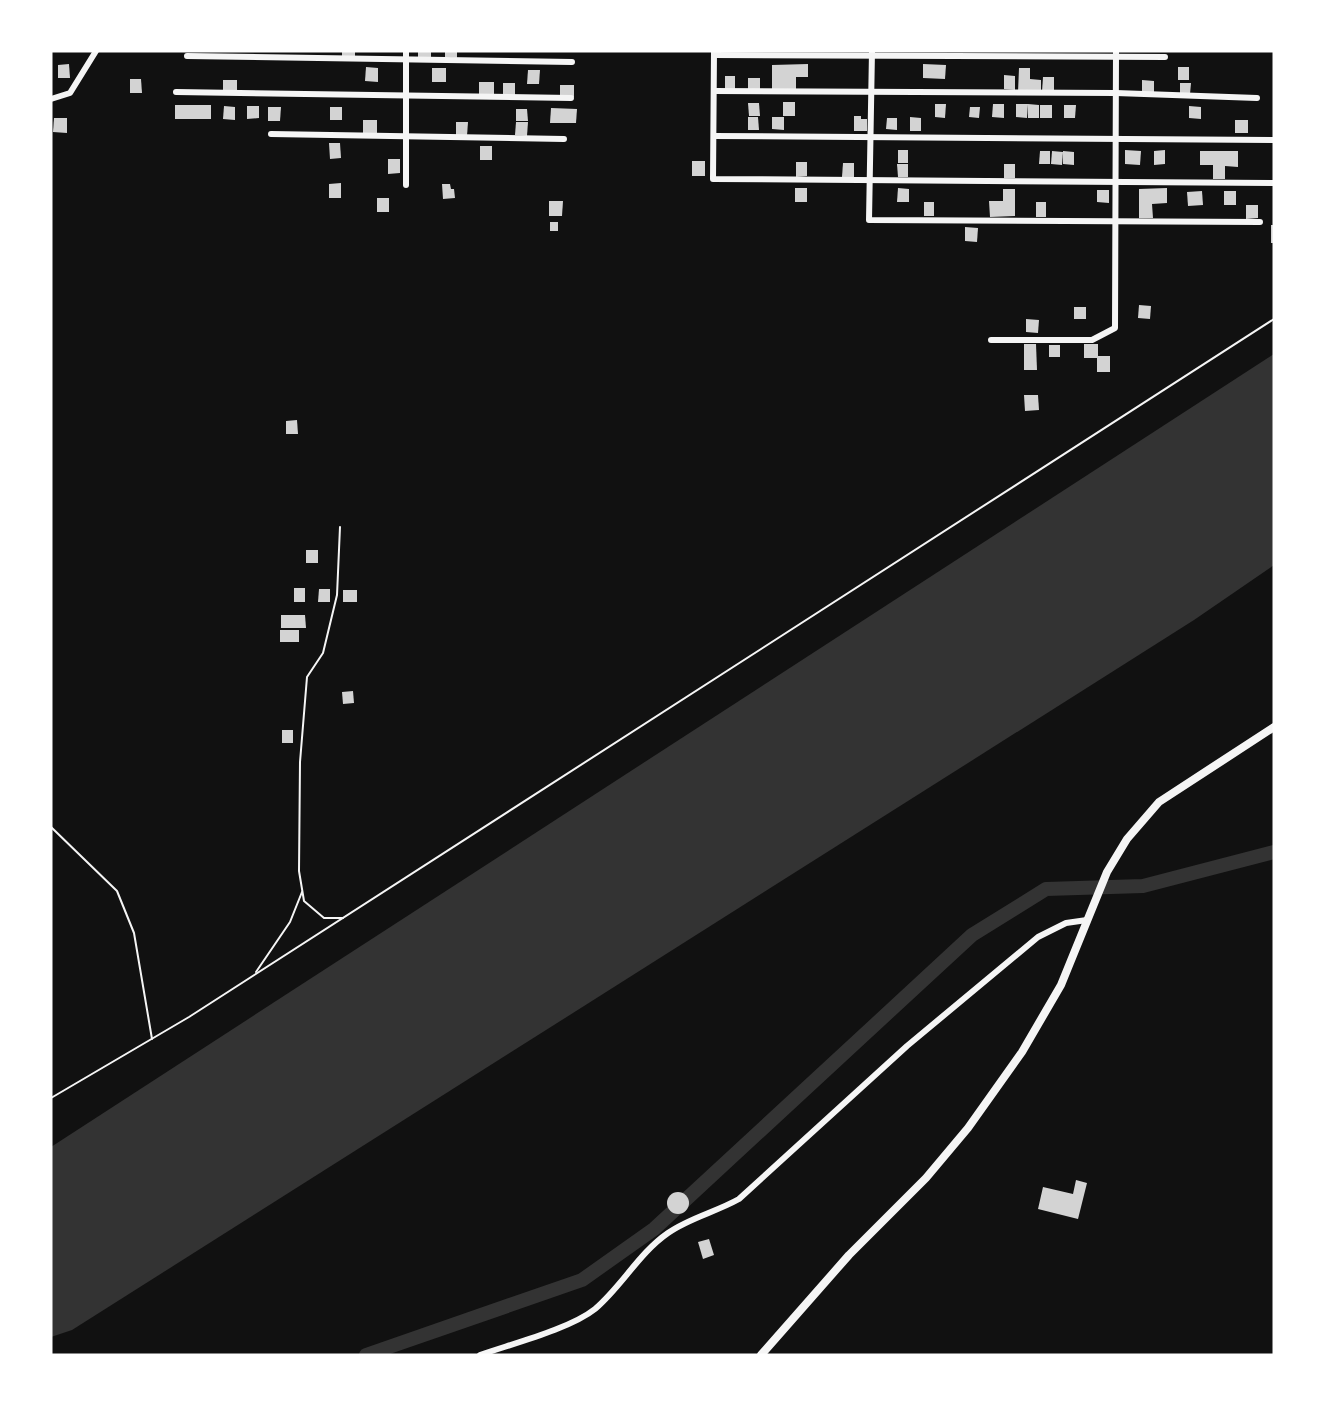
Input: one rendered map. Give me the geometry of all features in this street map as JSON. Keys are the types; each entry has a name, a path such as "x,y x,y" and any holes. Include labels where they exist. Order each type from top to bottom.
{"main road":[{"path":"761,1355 849,1255 926,1178 968,1128 1022,1052 1061,985 1097,894 1127,839 1160,802 1274,727"}],"street":[{"path":"51,99 70,93 96,51"},
{"path":"406,51 406,185"},
{"path":"1165,57 714,53 713,178 1274,183"},
{"path":"872,54 869,220 1260,222"},
{"path":"991,340 1092,340 1115,328 1116,55"},
{"path":"187,56 572,62"},
{"path":"714,91 1116,93 1257,98"},
{"path":"176,92 571,98"},
{"path":"271,134 564,139"},
{"path":"714,136 1274,140"},
{"path":"480,1355 570,1323 594,1309 651,1246 670,1231 739,1199 907,1046 1038,937 1066,923 1087,920"}],"path":[{"path":"51,1098 255,975 1274,319"},
{"path":"340,527 337,595 323,653 306,677 300,762 299,871 304,901 324,918 343,918"},
{"path":"51,827 117,891 134,933 152,1039"},
{"path":"255,975 290,922 303,891"}],"shaded area":[{"path":"1274,354 1274,565 1194,620 72,1330 51,1337 51,1147"}],"building":[{"path":"342,51 355,51 355,57 342,56"},
{"path":"418,51 431,51 431,58 418,58"},
{"path":"445,51 457,51 457,58 445,57"},
{"path":"69,64 70,78 58,78 58,65"},
{"path":"808,64 808,77 796,77 796,89 772,90 772,65"},
{"path":"923,64 946,65 945,79 923,78"},
{"path":"366,67 378,68 378,82 365,81"},
{"path":"1178,67 1189,67 1189,80 1178,80"},
{"path":"432,68 446,68 446,82 432,82"},
{"path":"1019,68 1030,68 1030,79 1041,80 1041,92 1018,92"},
{"path":"528,70 540,70 539,84 527,84"},
{"path":"1004,75 1015,76 1015,90 1004,89"},
{"path":"725,76 735,76 735,89 725,89"},
{"path":"1043,77 1054,77 1054,92 1042,92"},
{"path":"748,78 760,78 760,90 748,90"},
{"path":"130,79 141,79 142,93 130,93"},
{"path":"223,80 237,80 237,92 223,91"},
{"path":"1142,80 1154,81 1154,94 1142,93"},
{"path":"479,82 494,82 494,95 479,95"},
{"path":"503,83 515,83 515,96 503,96"},
{"path":"1180,83 1191,83 1190,94 1180,93"},
{"path":"560,85 574,85 574,97 560,96"},
{"path":"783,102 795,102 795,116 783,116"},
{"path":"748,103 759,103 760,116 749,116"},
{"path":"935,104 946,104 945,118 935,117"},
{"path":"993,104 1004,104 1004,118 992,117"},
{"path":"1016,104 1028,104 1027,118 1016,117"},
{"path":"1028,104 1039,105 1039,118 1028,118"},
{"path":"175,105 211,105 211,119 175,119"},
{"path":"1040,105 1052,105 1052,118 1040,118"},
{"path":"1064,105 1076,105 1075,118 1064,118"},
{"path":"224,106 235,107 235,120 223,119"},
{"path":"247,106 259,106 259,118 247,119"},
{"path":"1189,106 1201,107 1201,119 1189,118"},
{"path":"268,107 281,107 280,121 268,121"},
{"path":"330,107 342,107 342,120 330,120"},
{"path":"970,107 980,107 979,118 969,117"},
{"path":"551,108 577,109 576,123 550,123"},
{"path":"516,109 527,109 528,121 516,121"},
{"path":"854,116 867,119 867,131 854,131"},
{"path":"748,117 758,117 759,130 748,130"},
{"path":"772,117 784,117 784,130 772,129"},
{"path":"910,117 921,118 921,131 910,131"},
{"path":"54,118 67,118 67,133 53,132"},
{"path":"887,118 897,118 897,130 886,129"},
{"path":"363,120 377,120 377,133 363,133"},
{"path":"1235,120 1248,120 1248,133 1235,133"},
{"path":"456,122 468,122 467,136 456,135"},
{"path":"516,122 528,122 527,136 515,135"},
{"path":"329,143 340,143 341,158 330,159"},
{"path":"480,146 492,146 492,160 480,160"},
{"path":"898,150 908,150 908,163 898,163"},
{"path":"1125,150 1141,151 1140,165 1125,164"},
{"path":"1165,150 1165,164 1154,165 1154,151"},
{"path":"1040,151 1050,151 1050,164 1039,164"},
{"path":"1052,151 1063,152 1062,165 1051,164"},
{"path":"1063,151 1074,152 1074,165 1063,164"},
{"path":"1200,151 1238,151 1238,167 1225,166 1225,179 1213,179 1213,165 1200,165"},
{"path":"388,159 400,159 400,173 388,174"},
{"path":"692,161 705,161 705,176 692,176"},
{"path":"796,162 807,162 807,176 796,177"},
{"path":"843,163 854,163 854,177 842,177"},
{"path":"897,164 908,164 908,177 898,177"},
{"path":"1004,164 1015,164 1015,178 1004,178"},
{"path":"341,183 341,198 329,198 329,184"},
{"path":"442,184 450,184 451,189 454,189 455,198 443,199"},
{"path":"795,188 807,188 807,202 795,202"},
{"path":"898,188 909,189 909,202 897,202"},
{"path":"1167,188 1167,203 1152,204 1153,218 1139,218 1139,189"},
{"path":"1003,189 1015,189 1015,216 990,217 989,201 1003,201"},
{"path":"1097,190 1109,190 1109,203 1097,202"},
{"path":"1202,191 1203,205 1188,206 1187,192"},
{"path":"1224,191 1236,191 1236,205 1224,205"},
{"path":"377,198 389,198 389,212 377,212"},
{"path":"549,201 563,201 562,216 549,216"},
{"path":"924,202 934,202 934,216 924,216"},
{"path":"1036,202 1046,202 1046,217 1036,217"},
{"path":"1246,205 1258,205 1258,218 1246,219"},
{"path":"550,222 558,222 558,231 550,231"},
{"path":"1271,225 1274,225 1274,243 1271,243"},
{"path":"965,227 978,228 977,242 965,241"},
{"path":"1139,305 1151,306 1150,319 1138,318"},
{"path":"1074,307 1086,307 1086,319 1074,319"},
{"path":"1026,319 1039,320 1038,333 1026,332"},
{"path":"1024,344 1036,344 1037,370 1024,370"},
{"path":"1084,344 1098,344 1098,356 1110,356 1110,372 1097,372 1097,358 1084,358"},
{"path":"1049,345 1060,345 1060,357 1049,357"},
{"path":"1024,395 1038,395 1039,410 1025,411"},
{"path":"297,420 298,434 286,434 286,421"},
{"path":"306,550 318,550 318,563 306,563"},
{"path":"294,588 305,588 305,602 294,602"},
{"path":"319,589 330,589 330,602 318,602"},
{"path":"343,590 357,590 357,602 343,602"},
{"path":"281,615 305,615 306,628 281,628"},
{"path":"280,630 299,630 299,642 280,642"},
{"path":"353,691 354,703 343,704 342,692"},
{"path":"282,730 293,730 293,743 282,743"},
{"path":"1076,1180 1087,1183 1078,1219 1038,1209 1043,1187 1073,1194"},
{"path":"674,1192 682,1192 689,1199 689,1207 682,1214 674,1214 667,1207 667,1199"},
{"path":"709,1239 714,1255 703,1259 698,1242"}],"waterway":[{"path":"366,1355 582,1280 654,1229 972,935 1046,889 1143,886 1274,852"}]}
